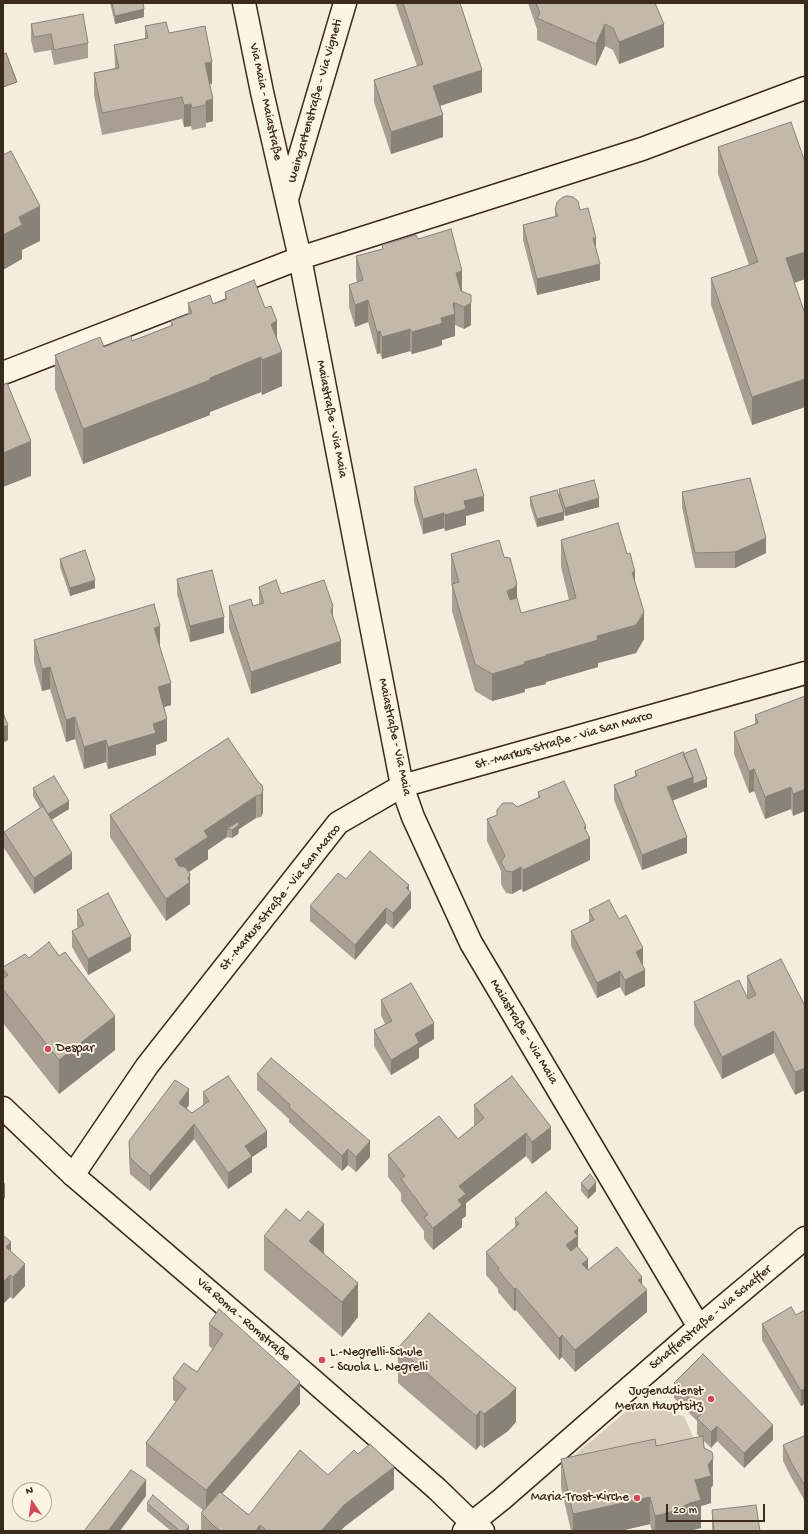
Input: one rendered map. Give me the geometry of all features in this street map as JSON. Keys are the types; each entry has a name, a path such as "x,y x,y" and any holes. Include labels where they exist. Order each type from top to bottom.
{"street":[{"name":"Via Maia - Maiastraße","path":"244,3 262,92 287,200"},
{"name":"Weingartenstraße - Via Vigneti","path":"287,200 345,3"},
{"path":"3,373 300,258 642,149 805,88"},
{"name":"Maiastraße - Via Maia","path":"287,200 300,258 402,786 414,817 471,943 699,1327"},
{"name":"St.-Markus-Straße - Via San Marco","path":"73,1175 147,1066 338,823 402,786 805,673"},
{"name":"Via Roma - Romstraße","path":"3,1108 73,1175 310,1377 437,1489 473,1528"},
{"name":"Schafferstraße - Via Schaffer","path":"473,1528 502,1499 699,1327 805,1238"}],"shaded area":[{"path":"6,53 17,82 3,87 3,54"},
{"path":"637,1402 684,1416 700,1453 562,1466"}],"building":[{"path":"112,3 143,3 144,9 115,16"},
{"path":"403,3 460,3 482,70 433,86 443,115 391,132 374,80 423,64"},
{"path":"536,3 655,3 664,24 619,42 613,28 605,24 596,44 537,18 540,13"},
{"path":"83,14 88,43 54,50 51,34 34,37 31,24"},
{"path":"166,22 169,33 205,26 212,62 205,63 213,99 206,101 206,105 192,108 191,104 184,105 182,97 102,113 94,73 119,68 114,45 148,38 145,26"},
{"path":"791,122 805,162 805,252 786,258 805,314 805,379 752,397 711,278 758,262 718,147"},
{"path":"11,151 40,206 19,217 22,225 3,235 3,155"},
{"path":"563,197 573,197 578,201 580,210 588,208 596,238 593,238 600,264 537,279 523,225 558,216 555,210 557,202"},
{"path":"451,229 462,271 456,273 461,291 471,295 471,303 464,307 453,303 455,314 441,318 442,323 440,324 412,332 410,329 382,337 380,331 377,332 368,300 355,305 349,285 363,280 356,256 383,249 382,245 416,235 418,239"},
{"path":"254,280 265,308 271,306 277,321 271,324 282,352 262,360 261,357 210,378 210,380 83,429 55,355 100,337 104,347 131,336 132,341 173,325 171,321 192,313 188,303 210,295 213,304 227,299 225,292"},
{"path":"7,383 31,441 3,453 3,385"},
{"path":"476,469 484,496 464,501 466,509 423,519 414,487"},
{"path":"750,478 766,538 735,552 695,553 682,492"},
{"path":"594,480 599,498 565,508 559,489"},
{"path":"557,490 564,512 537,519 530,497"},
{"path":"618,523 627,554 630,553 635,572 632,572 644,612 636,625 597,636 598,640 524,662 525,664 492,674 475,664 452,584 459,582 451,554 499,540 504,557 510,558 517,584 514,588 507,591 510,600 517,598 521,613 576,598 561,540"},
{"path":"85,550 95,580 70,588 60,559"},
{"path":"212,570 224,617 190,626 177,579"},
{"path":"276,580 281,594 324,580 333,606 331,611 341,641 251,672 229,606 251,599 253,606 264,603 259,587"},
{"path":"154,604 160,626 154,628 171,683 158,687 167,719 153,724 156,733 108,747 106,740 84,747 75,717 66,720 50,667 42,669 34,640"},
{"path":"805,696 805,789 793,794 791,787 765,797 754,769 749,771 734,732 758,723 755,715"},
{"path":"3,713 8,725 3,727"},
{"path":"228,738 259,783 262,785 263,790 261,795 256,796 204,831 208,837 175,859 179,866 185,867 190,874 188,879 190,882 166,899 110,815"},
{"path":"696,749 707,779 693,784 693,777 683,754"},
{"path":"683,752 693,777 667,787 687,837 642,855 614,785 637,776 635,771"},
{"path":"54,776 69,801 48,814 33,788"},
{"path":"564,781 586,826 584,827 590,838 523,870 521,867 512,872 506,871 501,862 505,856 487,819 497,815 497,810 503,803 513,803 517,807 540,797 538,792"},
{"path":"43,806 72,853 34,878 4,832"},
{"path":"239,821 238,826 232,830 227,829"},
{"path":"370,851 409,885 406,888 411,892 393,913 386,908 355,945 310,906 338,873 346,879"},
{"path":"108,893 131,936 88,959 72,931 84,925 77,910"},
{"path":"609,900 619,919 626,915 643,948 636,952 645,970 625,980 620,971 597,983 571,931 594,920 589,910"},
{"path":"49,942 59,956 65,952 115,1016 59,1060 3,989 3,979 8,975 3,967 25,954 29,958"},
{"path":"781,959 805,1006 805,1068 795,1072 774,1031 722,1057 694,1002 739,980 748,999 756,995 747,976"},
{"path":"411,983 434,1023 415,1034 419,1043 391,1060 374,1030 392,1021 381,1000"},
{"path":"271,1058 370,1141 356,1157 348,1149 342,1156 289,1107 290,1105 257,1074"},
{"path":"228,1076 267,1131 245,1146 252,1156 228,1173 194,1124 150,1176 130,1158 129,1141 175,1080 189,1089 179,1103 192,1113 209,1101 203,1092"},
{"path":"512,1076 551,1127 532,1142 526,1133 459,1186 466,1194 458,1200 462,1205 433,1228 424,1217 428,1215 401,1179 405,1176 388,1155 439,1116 458,1139 484,1118 474,1105"},
{"path":"590,1174 596,1182 588,1191 581,1183"},
{"path":"546,1192 578,1228 574,1232 578,1236 566,1245 571,1251 577,1246 588,1259 582,1264 588,1270 617,1247 642,1277 638,1280 647,1290 575,1350 562,1335 559,1338 516,1288 514,1289 498,1270 499,1268 486,1252 519,1224 515,1219"},
{"path":"286,1209 300,1221 308,1211 324,1224 309,1241 358,1283 342,1302 264,1236"},
{"path":"3,1235 11,1242 6,1247 25,1264 13,1277 10,1275 3,1282"},
{"path":"791,1307 796,1315 805,1310 805,1388 801,1391 762,1324"},
{"path":"219,1309 300,1382 206,1490 146,1443 186,1388 173,1378 184,1363 197,1372 223,1334 209,1324"},
{"path":"429,1313 516,1388 484,1414 480,1411 476,1416 398,1348"},
{"path":"703,1354 773,1425 744,1453 717,1426 711,1432 697,1418 704,1412 674,1383"},
{"path":"703,1436 704,1448 712,1452 713,1458 708,1465 711,1476 695,1480 701,1500 690,1503 674,1511 655,1516 650,1497 573,1514 561,1459 655,1439 656,1446"},
{"path":"804,1436 805,1438 805,1486 783,1445"},
{"path":"370,1444 394,1467 344,1505 321,1531 267,1531 260,1525 256,1531 221,1531 201,1513 220,1492 249,1515 300,1450 328,1475 354,1450 358,1454"},
{"path":"131,1470 146,1480 108,1531 84,1531"},
{"path":"153,1495 189,1526 185,1531 180,1531 147,1503"},
{"path":"756,1505 760,1531 714,1531 712,1510"}],"place":[{"name":"Despar","path":"48,1049"},
{"name":"L.-Negrelli-Schule - Scuola L. Negrelli","path":"322,1360"},
{"name":"Jugenddienst Meran Hauptsitz","path":"711,1399"},
{"name":"Maria-Trost-Kirche","path":"637,1498"}]}
